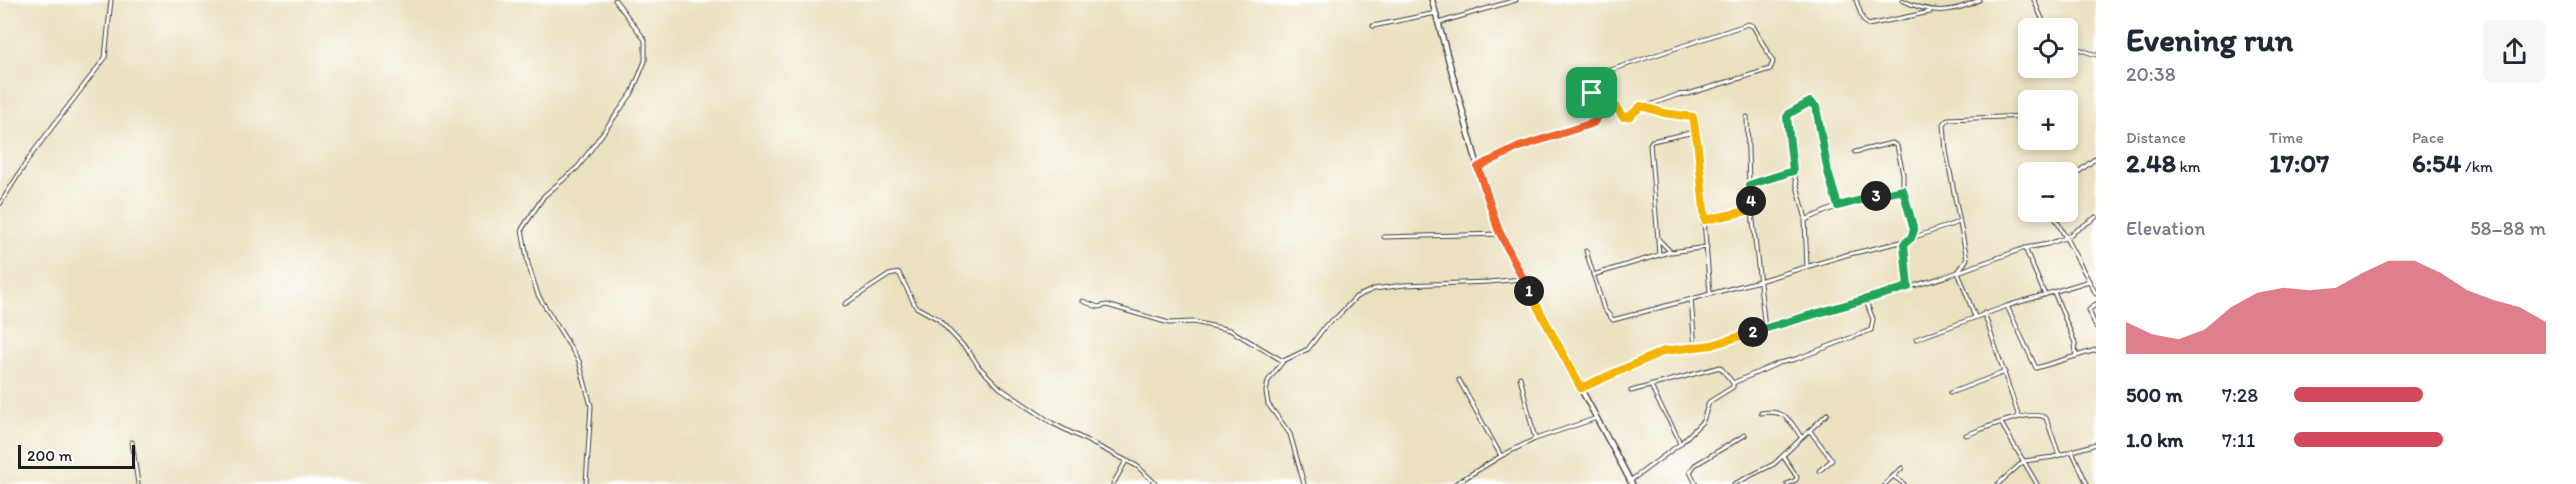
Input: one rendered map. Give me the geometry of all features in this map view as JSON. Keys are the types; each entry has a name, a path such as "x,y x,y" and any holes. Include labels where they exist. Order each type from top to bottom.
{"main road":[{"path":"1432,0 1478,167 1502,234 1522,279 1631,482"}],"street":[{"path":"0,204 31,155 105,58 111,0"},
{"path":"586,484 591,406 579,361 538,295 528,264 522,229 544,196 578,167 632,93 645,61 645,40 615,0"},
{"path":"1438,23 1516,0"},
{"path":"1856,0 1863,20 1868,25 1964,7 1979,0"},
{"path":"1902,0 1930,12"},
{"path":"2034,0 2042,18"},
{"path":"1372,26 1436,14"},
{"path":"1478,167 1519,147 1593,123 1599,116 1591,99 1592,93 1595,79 1602,73 1748,24 1753,26 1773,62 1770,69 1641,106 1630,116 1623,117 1611,100 1592,93"},
{"path":"2078,49 2096,55"},
{"path":"1807,267 1804,222 1806,219 1793,171 1787,117 1810,102 1816,107 1828,172 1838,206"},
{"path":"1647,106 1664,113 1693,117 1705,220 1710,293"},
{"path":"1958,272 1967,259 1946,151 1945,120 2018,116"},
{"path":"1747,117 1749,185 1765,329"},
{"path":"1659,255 1651,143 1690,133 1695,135"},
{"path":"1855,152 1895,144 1903,174 1903,190 1914,230 1911,238"},
{"path":"2078,173 2096,158"},
{"path":"1749,185 1793,171"},
{"path":"1806,219 1838,206 1903,190"},
{"path":"1705,220 1752,210"},
{"path":"1581,388 1664,351 1712,345 1958,272 2025,248 2065,238 2096,217"},
{"path":"1586,251 1604,309 1613,320 1905,241 1959,222"},
{"path":"2057,222 2096,294"},
{"path":"1384,237 1502,234"},
{"path":"1658,239 1671,252"},
{"path":"1905,241 1908,287"},
{"path":"1593,275 1671,252 1707,247"},
{"path":"2025,248 2045,295"},
{"path":"1958,272 1975,316"},
{"path":"845,304 889,275 899,273 916,307 938,319 1000,388 1052,423 1137,466 1156,484"},
{"path":"1304,484 1290,434 1268,404 1266,392 1268,381 1283,360 1308,349 1326,325 1356,297 1374,289 1404,285 1522,279"},
{"path":"1917,339 1975,316 2089,281"},
{"path":"2054,292 2075,343 2076,356"},
{"path":"1691,299 1695,348"},
{"path":"1631,482 1680,444 1703,421 1709,402 1733,387 1733,383 1779,363 1796,360 1866,333 1873,326 1865,299"},
{"path":"1083,301 1098,307 1107,306 1169,323 1194,322 1230,330 1283,360"},
{"path":"2096,304 2089,310 2096,327"},
{"path":"2007,306 2036,368 2096,350"},
{"path":"1984,313 2019,417"},
{"path":"1631,391 1720,367 1733,383"},
{"path":"1950,393 2005,372"},
{"path":"1520,376 1535,439"},
{"path":"1459,380 1500,456"},
{"path":"1651,385 1657,404 1673,425 1680,444"},
{"path":"1761,413 1782,413 1790,419 1802,437"},
{"path":"1734,484 1774,464 1827,414"},
{"path":"1966,435 2019,417 2040,414 2046,418 2059,455"},
{"path":"1455,484 1500,456 1535,439 1597,418"},
{"path":"2001,423 2037,484"},
{"path":"1810,431 1832,460 1819,471"},
{"path":"1696,484 1690,472 1695,465 1745,435"},
{"path":"132,442 138,484"},
{"path":"1998,484 2024,461 2059,455 2096,444"},
{"path":"2072,451 2087,484"},
{"path":"1783,456 1797,478 1787,484"},
{"path":"1113,484 1126,461"},
{"path":"1885,484 1902,468"},
{"path":"1893,476 1904,484"}],"route":[{"path":"1592,93 1611,100 1619,115 1623,117 1630,116 1636,108 1647,106 1664,113 1693,117 1705,220 1752,210 1749,185 1793,171 1787,117 1800,106 1810,102 1816,107 1828,172 1838,206 1903,190 1914,230 1911,238 1904,244 1908,287 1712,345 1664,351 1581,388 1522,279 1498,229 1478,167 1519,147 1593,123 1599,116 1591,99 1592,93"}]}
